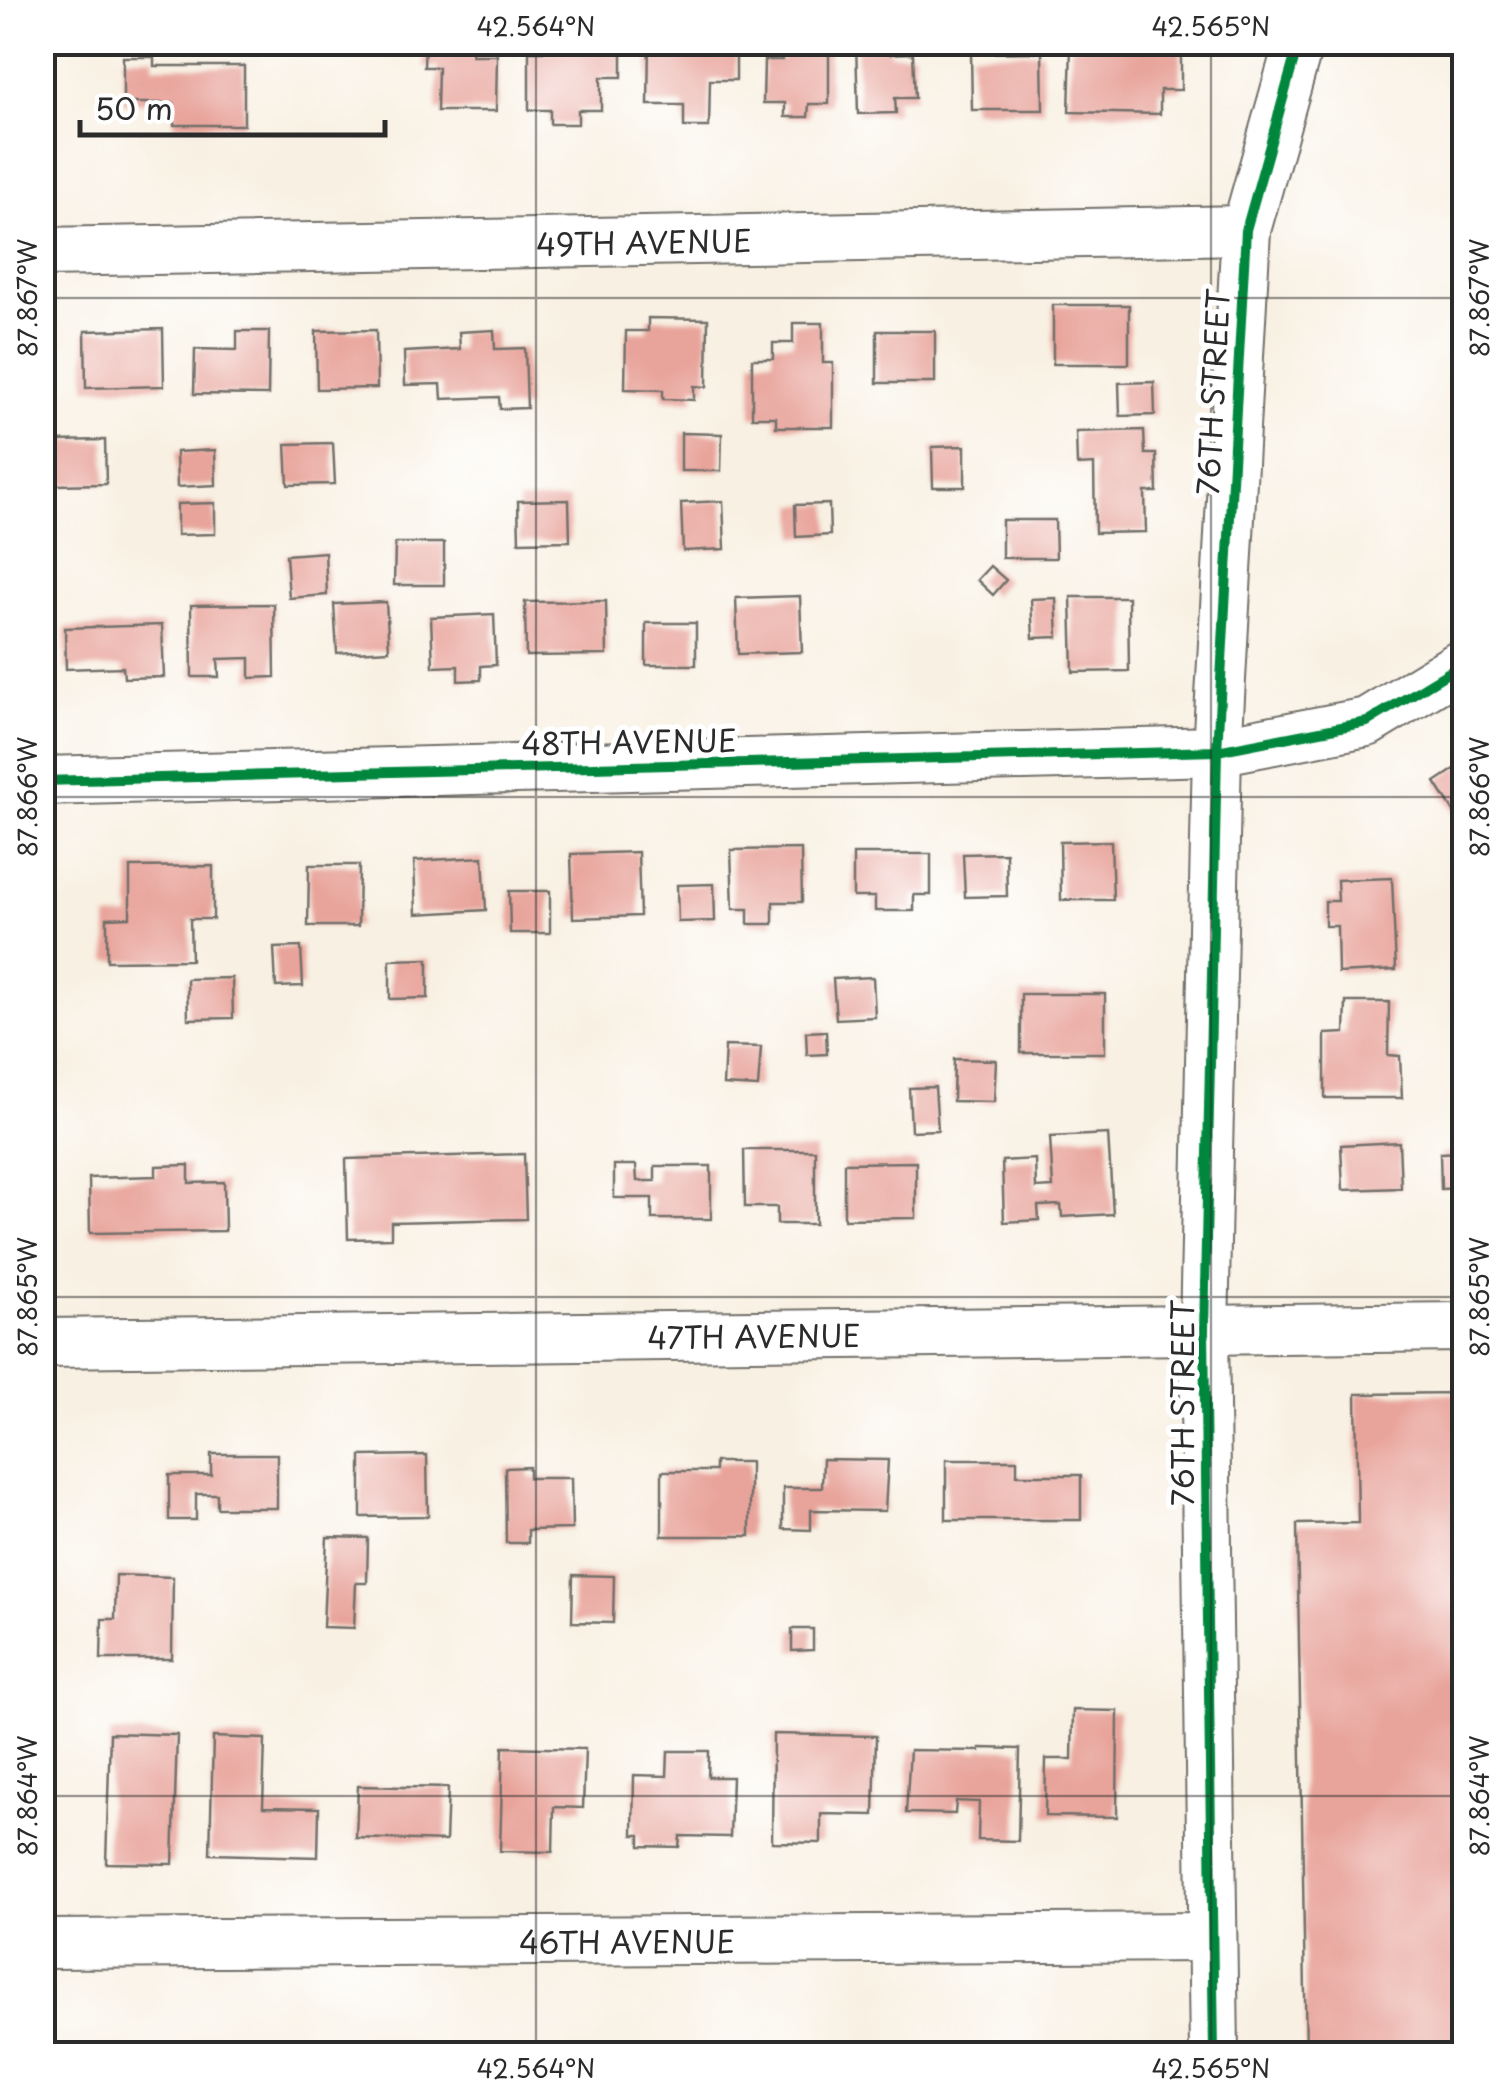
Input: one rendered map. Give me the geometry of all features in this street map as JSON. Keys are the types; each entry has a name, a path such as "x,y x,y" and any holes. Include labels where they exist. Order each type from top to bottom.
{"street":[{"name":"76TH STREET","path":"1214,2054 1204,1331 1216,751 1246,230 1299,42"},
{"name":"49TH AVENUE","path":"42,252 1246,230"},
{"path":"1216,751 1366,722 1464,663"},
{"name":"48TH AVENUE","path":"42,781 1216,751"},
{"name":"47TH AVENUE","path":"42,1343 1464,1327"},
{"name":"46TH AVENUE","path":"42,1944 1212,1937"}],"building":[{"path":"425,42 472,42 472,55 497,55 496,111 437,111 438,67 424,67"},
{"path":"594,42 622,42 622,77 601,77 601,110 578,110 578,124 550,124 550,110 529,110 529,51 594,51"},
{"path":"649,42 736,42 736,80 710,80 709,127 684,127 684,105 648,105"},
{"path":"783,42 829,42 829,104 809,104 808,117 785,117 785,103 763,103 764,60 782,60"},
{"path":"856,42 889,42 890,54 913,53 915,98 895,98 896,113 858,114"},
{"path":"1081,42 1181,47 1181,90 1160,90 1160,114 1069,112 1071,46 1081,46"},
{"path":"1042,52 1043,110 972,110 971,53"},
{"path":"123,57 154,57 154,66 244,66 244,125 174,125 174,103 123,103"},
{"path":"1053,305 1129,305 1129,364 1053,364"},
{"path":"648,318 708,319 707,387 694,386 694,400 663,399 663,390 625,389 626,331 648,331"},
{"path":"793,323 823,323 823,363 833,363 833,427 776,427 776,417 752,417 752,359 773,359 773,343 793,343"},
{"path":"163,329 164,386 86,388 85,331"},
{"path":"376,330 377,388 317,389 316,331"},
{"path":"494,330 495,349 525,348 527,408 500,409 499,397 442,399 441,384 405,385 404,352 460,349 459,332"},
{"path":"237,331 269,331 268,395 194,394 195,349 237,350"},
{"path":"877,331 935,331 935,383 877,383"},
{"path":"1154,382 1155,415 1120,416 1119,383"},
{"path":"1144,430 1145,454 1156,454 1157,492 1145,492 1146,532 1095,533 1094,464 1077,465 1076,432"},
{"path":"681,433 722,434 721,471 681,471"},
{"path":"105,440 106,484 55,485 54,441"},
{"path":"333,443 335,484 288,485 286,444"},
{"path":"965,446 965,487 933,487 932,447"},
{"path":"215,450 216,485 177,487 176,452"},
{"path":"569,500 570,541 519,542 518,501"},
{"path":"723,501 725,549 683,551 681,503"},
{"path":"215,503 215,534 177,535 177,504"},
{"path":"829,504 830,535 796,537 795,505"},
{"path":"1002,520 1055,520 1056,558 1002,558"},
{"path":"395,543 444,543 444,585 394,585"},
{"path":"325,552 327,595 289,598 286,555"},
{"path":"990,566 1006,580 993,595 977,580"},
{"path":"800,596 802,652 738,654 736,598"},
{"path":"1071,597 1128,597 1129,671 1073,672"},
{"path":"1056,598 1058,637 1033,638 1031,599"},
{"path":"606,601 607,655 526,656 525,602"},
{"path":"386,602 389,650 337,653 334,604"},
{"path":"274,604 275,677 250,678 250,658 218,659 219,677 192,677 191,605"},
{"path":"494,614 496,665 481,666 481,680 458,681 458,666 433,667 431,617"},
{"path":"646,623 696,623 696,665 646,665"},
{"path":"162,625 164,677 124,678 123,667 66,669 65,628"},
{"path":"1464,763 1464,828 1435,782"},
{"path":"1111,841 1113,900 1061,900 1060,842"},
{"path":"801,849 802,902 773,902 773,924 748,924 748,909 733,909 731,850"},
{"path":"638,852 640,916 573,918 571,854"},
{"path":"1006,853 1007,896 965,897 963,854"},
{"path":"853,854 931,854 931,895 914,895 914,911 875,911 875,897 853,897"},
{"path":"483,857 486,910 416,914 414,861"},
{"path":"309,865 359,865 358,926 308,926"},
{"path":"213,866 213,919 190,919 191,960 107,961 107,918 130,917 130,867"},
{"path":"1392,878 1396,970 1338,973 1337,926 1325,926 1325,901 1338,901 1337,880"},
{"path":"714,884 715,921 678,922 677,885"},
{"path":"509,891 550,891 550,933 510,933"},
{"path":"301,947 303,986 276,987 274,948"},
{"path":"428,959 428,998 390,999 390,960"},
{"path":"873,977 875,1017 836,1019 833,979"},
{"path":"232,978 233,1018 188,1019 187,979"},
{"path":"1021,994 1105,994 1105,1053 1021,1053"},
{"path":"1346,1002 1389,1002 1388,1055 1400,1056 1402,1098 1325,1098 1325,1034 1345,1033"},
{"path":"826,1031 827,1054 807,1055 806,1032"},
{"path":"725,1046 761,1047 758,1087 723,1085"},
{"path":"55,1047 56,1067 42,1068 42,1048"},
{"path":"954,1059 996,1060 994,1102 953,1101"},
{"path":"935,1087 938,1130 911,1131 909,1088"},
{"path":"1108,1134 1113,1214 1062,1217 1061,1205 1038,1206 1039,1220 1004,1222 1002,1161 1035,1159 1036,1188 1053,1187 1050,1137"},
{"path":"1399,1142 1401,1188 1343,1190 1341,1145"},
{"path":"744,1150 815,1150 815,1224 777,1224 777,1207 745,1207"},
{"path":"1464,1152 1464,1188 1441,1189 1440,1153"},
{"path":"524,1154 526,1219 391,1222 391,1238 348,1239 346,1159"},
{"path":"916,1162 916,1218 844,1219 844,1163"},
{"path":"189,1165 189,1183 224,1182 225,1231 90,1233 89,1178 156,1176 156,1166"},
{"path":"614,1165 636,1165 637,1181 655,1181 655,1166 711,1166 711,1219 652,1219 652,1198 614,1198"},
{"path":"1464,1393 1464,2054 1306,2054 1297,1524 1358,1523 1356,1394"},
{"path":"211,1454 277,1454 277,1508 217,1508 217,1494 196,1494 196,1520 169,1520 169,1475 211,1475"},
{"path":"427,1455 428,1516 361,1517 361,1456"},
{"path":"823,1459 888,1460 885,1511 811,1510 811,1530 783,1529 783,1488 822,1488"},
{"path":"946,1460 1017,1460 1017,1475 1081,1475 1081,1520 946,1520"},
{"path":"715,1462 750,1462 750,1536 662,1536 662,1471 715,1471"},
{"path":"529,1467 529,1478 571,1478 572,1529 528,1530 528,1543 506,1543 505,1468"},
{"path":"327,1537 368,1538 367,1583 356,1583 354,1628 323,1627"},
{"path":"116,1575 173,1577 172,1659 101,1659 102,1619 115,1619"},
{"path":"573,1575 614,1576 613,1623 572,1622"},
{"path":"792,1629 813,1629 813,1650 792,1651"},
{"path":"1073,1710 1118,1711 1117,1817 1045,1816 1046,1759 1072,1759"},
{"path":"110,1733 177,1735 173,1864 106,1863"},
{"path":"773,1734 876,1736 874,1815 821,1814 821,1843 772,1842"},
{"path":"213,1737 265,1739 263,1807 319,1808 318,1857 210,1854"},
{"path":"503,1747 585,1749 583,1808 554,1807 553,1852 500,1851"},
{"path":"1020,1749 1018,1841 978,1840 979,1802 956,1801 955,1814 906,1813 910,1750"},
{"path":"668,1751 709,1751 708,1777 732,1777 730,1837 680,1836 679,1847 640,1846 640,1835 633,1835 634,1775 667,1776"},
{"path":"358,1786 448,1788 446,1841 356,1838"},
{"path":"275,2048 321,2049 320,2054 275,2054"}],"cycle path":[{"path":"1214,2054 1204,1331 1217,751 1246,230 1299,42"},
{"path":"42,781 1217,751 1367,722 1464,663"}]}
